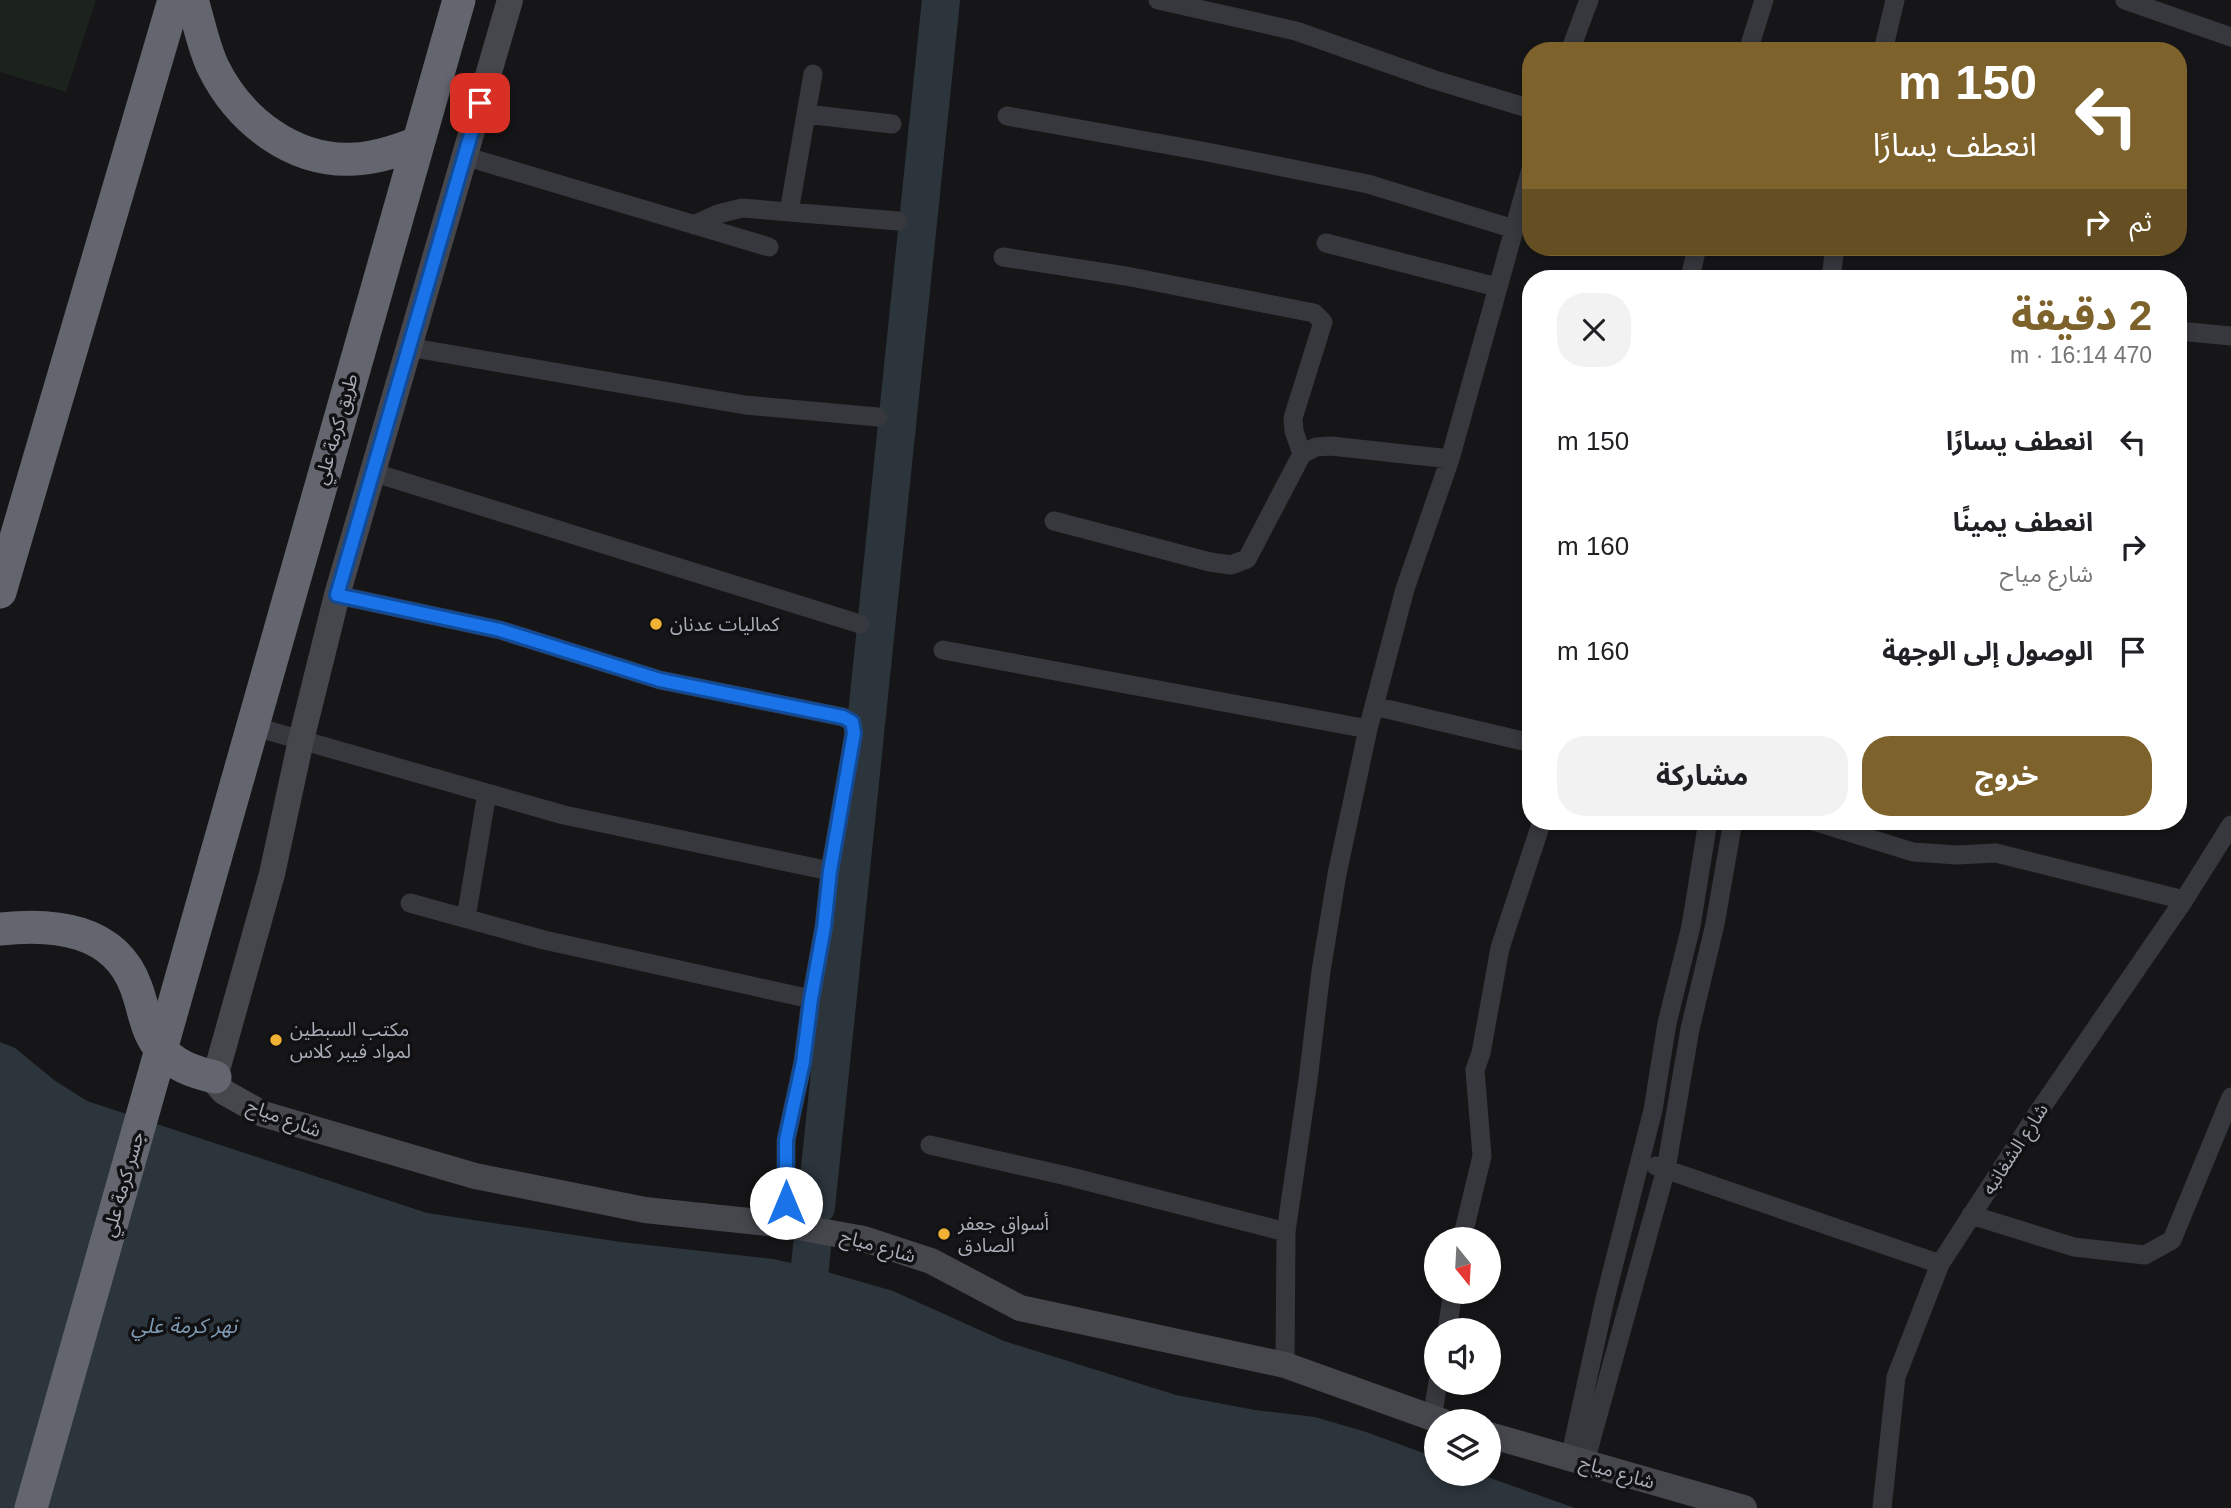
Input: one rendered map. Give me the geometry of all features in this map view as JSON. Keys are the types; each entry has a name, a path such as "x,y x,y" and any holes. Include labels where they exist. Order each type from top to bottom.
{"highway":[{"path":"1,588 174,0"},
{"path":"192,0 212,64 225,90 250,119 280,141 312,154 336,159 385,155 417,143"},
{"name":"طريق كرمة علي","path":"215,859 459,0"},
{"name":"جسر كرمة علي","path":"31,1508 215,859"},
{"path":"0,929 37,927 73,931 111,948 128,970 146,1025 160,1048 181,1066 215,1077"}],"street":[{"path":"215,1077 272,874 301,740 337,595 510,0"},
{"path":"1158,0 1296,31 1435,80 1522,106"},
{"path":"1573,42 1589,0"},
{"path":"1751,42 1764,0"},
{"path":"1885,42 1895,0"},
{"path":"2125,0 2231,37"},
{"path":"789,212 813,75"},
{"path":"806,114 892,124"},
{"path":"1007,116 1202,150 1367,184 1514,229"},
{"path":"464,156 769,247"},
{"path":"1285,1365 1286,1231 1321,971 1337,874 1368,729 1405,589 1450,458 1522,201"},
{"path":"694,225 742,208 898,221"},
{"path":"1326,243 1497,287"},
{"path":"1003,257 1126,276 1314,313 1323,322 1293,418 1294,431 1302,454"},
{"path":"2187,332 2231,336"},
{"path":"408,347 746,405 878,417"},
{"path":"1054,521 1210,562 1231,565 1247,559 1302,454 1316,447 1331,446 1450,458"},
{"path":"372,472 860,624"},
{"path":"337,595 500,630 660,680 843,717 852,722 854,733 830,871 803,1062 786,1140 786,1225"},
{"path":"943,650 1368,729"},
{"path":"1374,706 1522,741"},
{"path":"252,726 564,815 830,871"},
{"path":"466,918 487,793"},
{"name":"شارع الشغانبه","path":"1882,1508 1896,1377 1940,1264 2039,1111 2185,900 2231,825"},
{"path":"1465,1227 1482,1156 1475,1070 1481,1053 1500,948 1539,830"},
{"path":"1578,1460 1605,1299 1653,1110 1667,1023 1691,926 1707,830"},
{"path":"1578,1460 1666,1169 1690,1029 1715,924 1731,830"},
{"path":"1843,830 1913,852 1957,855 1996,853 2185,900"},
{"path":"410,903 544,940 811,999"},
{"name":"شارع مياح","path":"215,1077 216,1083 224,1092 262,1114 475,1177 645,1210 786,1225 864,1239 931,1261 1020,1308 1285,1365 1424,1415"},
{"path":"1972,1215 2074,1247 2145,1255 2172,1240 2231,1097"},
{"path":"930,1145 1286,1231"},
{"path":"1641,1162 1940,1264"},
{"name":"شارع مياح","path":"1501,1438 1744,1508"}],"shaded area":[{"path":"0,0 96,0 66,92 0,72"}],"water":[{"name":"نهر كرمة علي","path":"0,1042 15,1048 54,1080 87,1101 427,1213 621,1242 773,1259 810,1267 893,1291 1004,1341 1176,1395 1255,1410 1315,1417 1366,1432 1424,1453 1424,1486 1501,1486 1501,1482 1575,1508 0,1508"}],"waterway":[{"path":"816,1207 941,0"},
{"path":"810,1267 812,1246"}],"place":[{"name":"كماليات عدنان","path":"656,624"},
{"name":"مكتب السبطين لمواد فيبر كلاس","path":"276,1040"},
{"name":"أسواق جعفر الصادق","path":"944,1234"}],"route":[{"path":"480,103 337,595 500,630 660,680 843,717 852,722 854,733 830,871 803,1062 786,1140 786,1203"}]}
